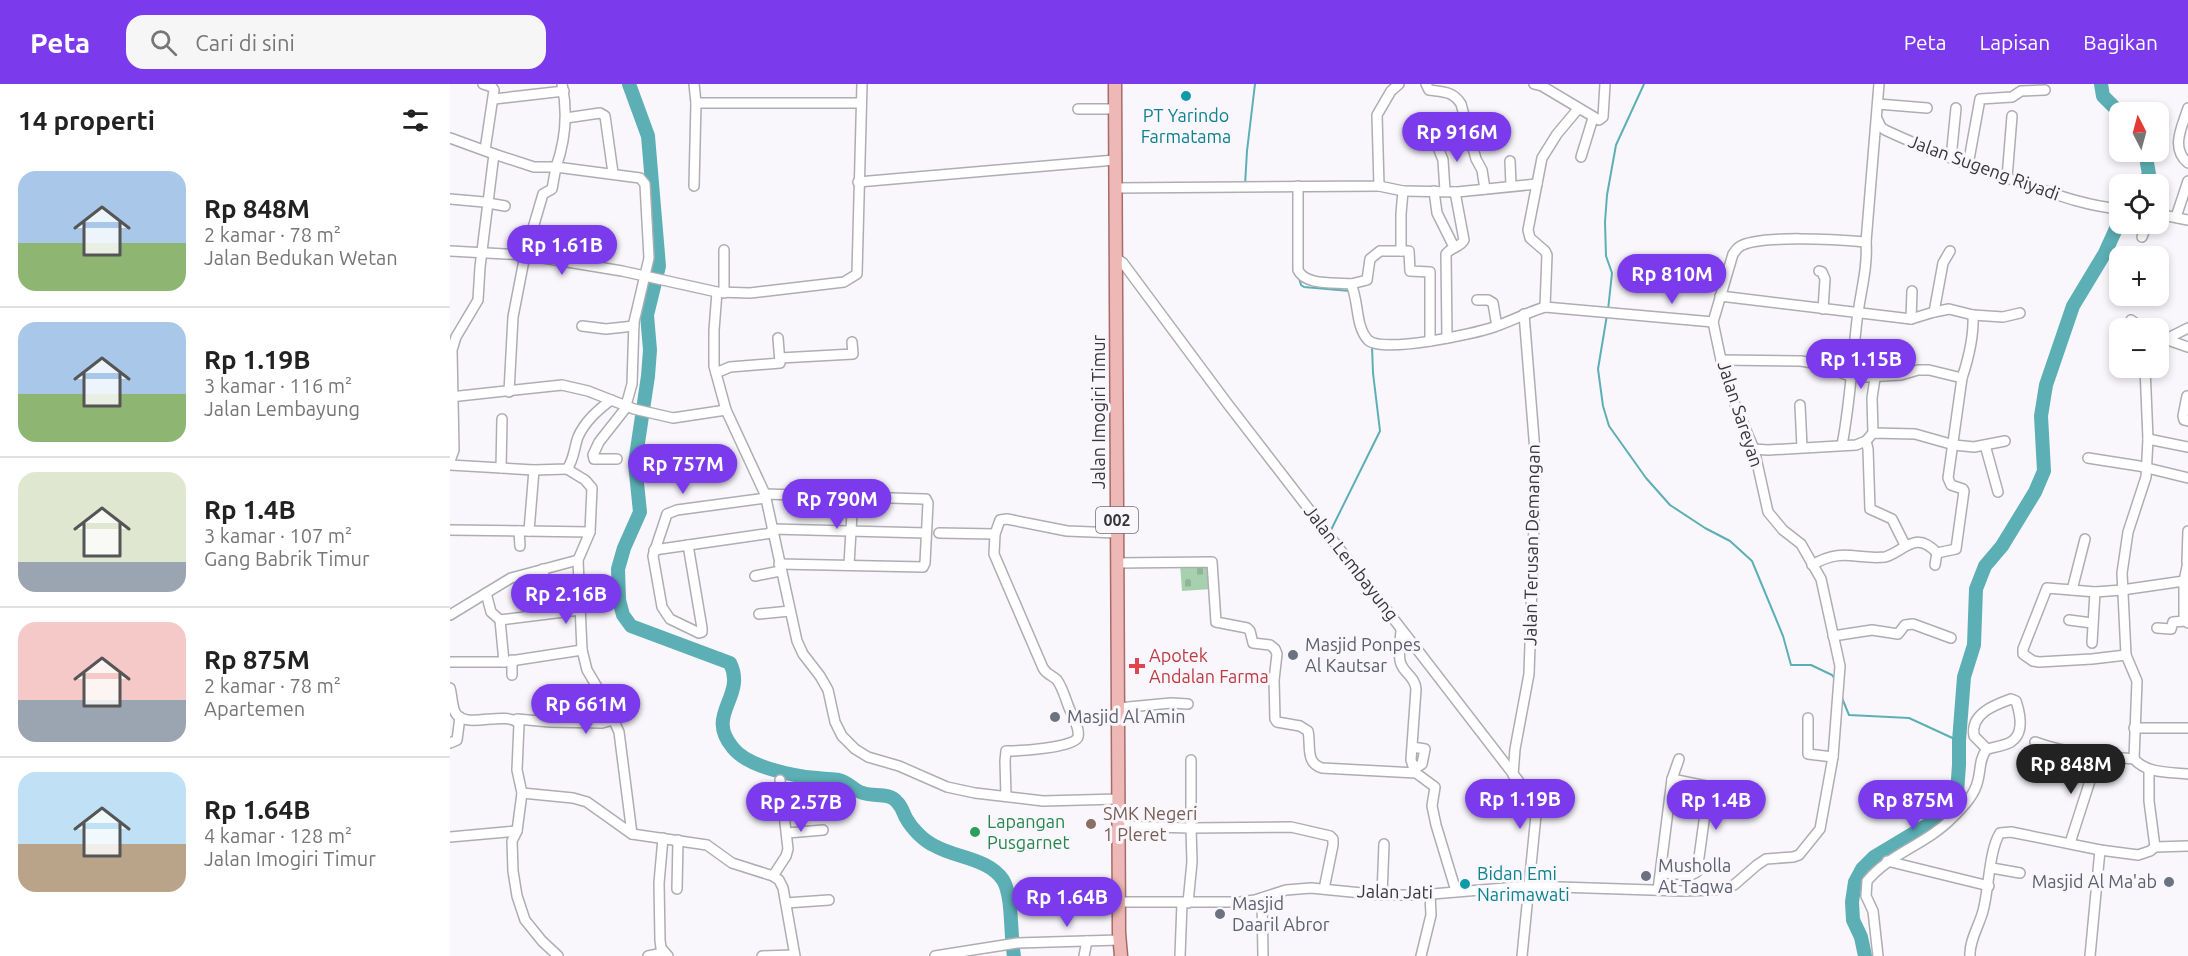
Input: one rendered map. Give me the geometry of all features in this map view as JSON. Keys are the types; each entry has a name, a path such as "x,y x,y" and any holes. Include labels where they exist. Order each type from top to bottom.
{"main road":[{"name":"Jalan Imogiri Timur","path":"1115,84 1119,940 1121,956"}],"street":[{"path":"483,84 493,88 494,99 478,300 453,344 454,450 450,463 534,470 567,469 585,480 592,488 590,532 578,560 580,610 578,650 603,697 610,721 621,741 632,834"},
{"path":"694,84 696,103 694,186"},
{"path":"450,251 525,255 720,293 750,293 836,284 854,277 856,274 862,84"},
{"path":"1379,186 1377,115 1391,91 1399,84"},
{"path":"1426,84 1429,90 1449,92 1457,97 1461,104 1476,159 1482,170 1485,189"},
{"path":"1534,84 1542,86 1599,120 1603,117 1605,84"},
{"path":"1842,445 1846,412 1850,402 1858,313 1866,264 1879,84"},
{"path":"494,99 563,88 567,118 552,189 543,194 525,255 513,317 509,392"},
{"path":"1968,165 1980,99 2012,97 2021,91 2045,90"},
{"path":"696,103 861,103"},
{"path":"1878,104 1927,108"},
{"path":"1951,158 1956,108"},
{"path":"2188,108 2177,142 2180,155 2188,163"},
{"path":"1078,109 1115,110"},
{"path":"1545,307 1547,255 1528,234 1542,158 1557,134 1578,109"},
{"path":"567,118 600,113 605,116 613,173"},
{"path":"2007,178 2012,116"},
{"path":"1581,157 1593,118"},
{"name":"Jalan Sugeng Riyadi","path":"1877,119 1885,130 1968,165 2097,207 2109,208"},
{"path":"450,138 534,167 613,173 638,177 645,183 651,278 634,326 630,408 599,442 593,455 597,460 617,459"},
{"path":"1435,140 1443,160 1464,240 1446,254 1447,338"},
{"path":"858,182 1115,160"},
{"path":"1510,160 1511,186"},
{"path":"2176,217 2188,181"},
{"path":"1116,188 1379,186 1403,191 1450,191 1537,184"},
{"path":"1298,186 1298,270 1300,275 1309,280 1352,284 1367,280 1370,260 1380,251 1409,251 1410,271 1446,271"},
{"path":"1401,251 1403,191"},
{"path":"1434,191 1437,213 1454,247"},
{"path":"450,199 505,206"},
{"path":"2169,216 2188,220"},
{"name":"Jalan Sareyan","path":"1714,890 1734,885 1766,859 1793,857 1801,852 1822,826 1833,757 1840,666 1821,579 1801,543 1783,530 1768,512 1754,449 1734,402 1721,360 1713,322 1732,254 1739,247 1746,244 1809,238 1866,242"},
{"path":"724,250 714,330 716,373 726,410 766,496 780,568 800,648 825,683 838,730 855,749 868,757 899,766 947,787 1049,801 1119,799"},
{"path":"1934,312 1943,263 1950,251"},
{"name":"Jalan Lembayung","path":"1116,258 1123,263 1227,403 1532,799 1536,807 1522,956"},
{"path":"1819,271 1825,279 1823,309"},
{"path":"1430,272 1430,341"},
{"path":"1352,284 1356,292 1361,328 1369,341 1379,346 1447,338 1499,325 1545,307 1600,310 1628,315 1713,322"},
{"path":"1911,319 1912,291"},
{"path":"1720,296 1911,319 1949,309 1974,315 2003,317 2020,313"},
{"path":"1477,300 1488,300 1493,303 1496,321 1499,325"},
{"name":"Jalan Terusan Demangan","path":"1513,775 1515,749 1529,674 1536,464 1524,314"},
{"path":"1812,565 1835,555 1879,557 1892,555 1905,545 1921,543 1937,553 1957,548 1964,489 1951,485 1948,481 1962,378 1974,330 1974,315"},
{"path":"582,326 606,329 634,326"},
{"path":"2169,338 2188,328"},
{"path":"716,373 729,367 780,363 778,338"},
{"path":"780,358 853,358 852,342"},
{"path":"2169,343 2188,347"},
{"path":"1721,360 1801,361 1851,375 1875,378 1901,375 1918,370 1962,378"},
{"path":"1875,378 1868,449 1870,510 1892,519 1905,545"},
{"path":"2145,378 2147,470 2125,545 2122,573 2126,655 2137,681 2134,759 2140,766 2149,770 2188,774"},
{"path":"452,397 562,385 575,387 630,408 673,418 726,410"},
{"path":"2187,396 2183,416 2184,420 2188,421"},
{"path":"567,469 585,424 611,400"},
{"path":"1800,405 1802,447"},
{"path":"501,468 502,419"},
{"path":"1754,449 1856,445 1869,437 1915,434 1954,445 1974,447 2005,441"},
{"path":"2148,440 2188,447"},
{"path":"1985,446 1998,492"},
{"path":"2088,458 2139,466 2147,470 2188,478"},
{"path":"520,546 534,470"},
{"path":"688,545 702,625 699,633 670,619 664,612 653,556 670,511 766,496 925,499 928,503 923,567 849,565 780,568 755,576"},
{"path":"849,565 853,496"},
{"path":"1006,796 1006,751 1070,743 1076,741 1078,737 1074,720 1057,681 1043,668 994,554 995,534 999,522 1005,519 1067,531 1117,533"},
{"path":"450,530 590,532"},
{"path":"654,550 772,531 926,533"},
{"path":"2157,628 2171,630 2173,622 2187,622 2184,616 2184,581 2188,531"},
{"path":"939,533 995,534"},
{"path":"2072,590 2085,540"},
{"path":"1935,565 1937,553"},
{"path":"450,615 512,578 578,560"},
{"path":"1117,563 1212,562 1216,622 1248,628 1253,643 1270,645 1275,649 1277,654 1274,680 1275,719 1280,723 1306,729 1309,734 1313,764 1322,768 1416,772 1435,787 1432,806 1456,891"},
{"path":"543,569 549,613"},
{"path":"2126,655 2039,662 2033,661 2024,654 2023,649 2047,588 2095,592 2184,581"},
{"path":"2092,643 2095,592"},
{"path":"486,593 491,612 500,620 512,675"},
{"path":"500,620 580,610"},
{"path":"759,614 790,611"},
{"path":"2069,620 2092,623"},
{"path":"1833,636 1872,630 1898,634 1905,625 1913,624 1951,638"},
{"path":"1401,629 1400,663 1416,685 1412,747"},
{"path":"450,662 533,659 578,650"},
{"path":"450,688 455,712 460,717 475,720 515,718 550,722 610,721"},
{"path":"1878,956 1873,911 1866,896 1867,881 1887,861 1937,832 1966,803 1978,781 1982,755 1987,749 2010,743 2014,739 2021,717 2014,699 1995,704 1974,723 1974,736 1987,749"},
{"path":"1118,708 1171,703 1188,704"},
{"path":"450,743 457,740 460,717"},
{"path":"515,718 519,725 518,779 522,793 517,831 513,841 514,879 522,913 530,927 558,956"},
{"path":"1808,718 1808,754 1833,757"},
{"path":"2134,728 2188,728"},
{"path":"2035,742 2063,751 2134,759"},
{"path":"2070,843 2098,756"},
{"path":"1658,890 1672,779 1679,759"},
{"path":"1180,956 1192,862 1191,760"},
{"path":"2149,770 2149,807 2155,847"},
{"path":"1660,873 1691,875 1697,872 1704,821 1707,786 1672,779"},
{"path":"773,876 788,853 780,780"},
{"path":"522,793 573,798 587,802 632,834 707,844 732,863 773,876 781,884 786,903 794,956 762,956"},
{"path":"1119,826 1191,828 1291,826 1330,836 1333,839 1333,845 1324,889"},
{"path":"787,833 823,830"},
{"path":"450,837 517,831"},
{"path":"1970,956 1971,946 1983,913 1995,844 1998,835 2003,831 2138,855 2155,847 2188,846"},
{"path":"648,956 666,954 660,940 659,883 663,838"},
{"path":"677,889 678,840"},
{"path":"1382,895 1384,844"},
{"path":"2090,956 2100,850"},
{"path":"1887,861 1989,886"},
{"path":"1992,868 2020,873"},
{"name":"Jalan Jati","path":"1119,902 1249,902 1286,890 1324,889 1382,895 1430,894 1528,886 1714,890"},
{"path":"1421,956 1431,915 1430,894"},
{"path":"1262,898 1263,956"},
{"path":"786,903 829,900"},
{"path":"935,956 986,952 1001,944 1119,940"},
{"path":"1084,956 1087,942"}],"green space":[{"path":"1207,563 1212,589 1182,591 1180,564"}],"waterway":[{"path":"629,84 648,136 659,266 647,315 650,350 648,376 635,463 640,512 624,548 618,569 619,600 623,615 631,626 730,663 734,675 734,686 723,725 725,736 740,755 784,773 839,780 860,792 890,797 899,804 912,826 931,844 980,863 997,873 1003,880 1008,896 1014,956"},
{"path":"1245,185 1255,84"},
{"path":"1608,310 1612,273 1606,256 1607,195 1616,145 1644,84"},
{"path":"2101,84 2103,96 2109,102"},
{"path":"2147,162 2149,174"},
{"path":"1865,956 1861,937 1853,920 1852,902 1855,882 1862,869 1874,857 1934,821 1949,806 1957,793 1964,677 1974,645 1976,589 1985,566 2002,546 2035,492 2044,471 2041,416 2046,385 2073,306 2105,253 2114,234"},
{"path":"1299,278 1304,287 1350,291"},
{"path":"1607,315 1598,369 1603,406 1609,426 1646,478 1670,505 1730,541 1752,561 1783,636 1791,665 1811,665 1832,675 1836,681"},
{"path":"1331,530 1380,431 1372,346"},
{"path":"1842,698 1849,715 1909,718 1959,741"}],"place":[{"name":"PT Yarindo Farmatama","path":"1186,96"},
{"name":"Masjid Ponpes Al Kautsar","path":"1293,655"},
{"name":"Apotek Andalan Farma","path":"1137,666"},
{"name":"Masjid Al Amin","path":"1055,717"},
{"name":"SMK Negeri 1 Pleret","path":"1091,824"},
{"name":"Lapangan Pusgarnet","path":"975,832"},
{"name":"Musholla At Taqwa","path":"1646,876"},
{"name":"Masjid Al Ma'ab","path":"2169,882"},
{"name":"Bidan Emi Narimawati","path":"1465,884"},
{"name":"Masjid Daaril Abror","path":"1220,914"}]}
